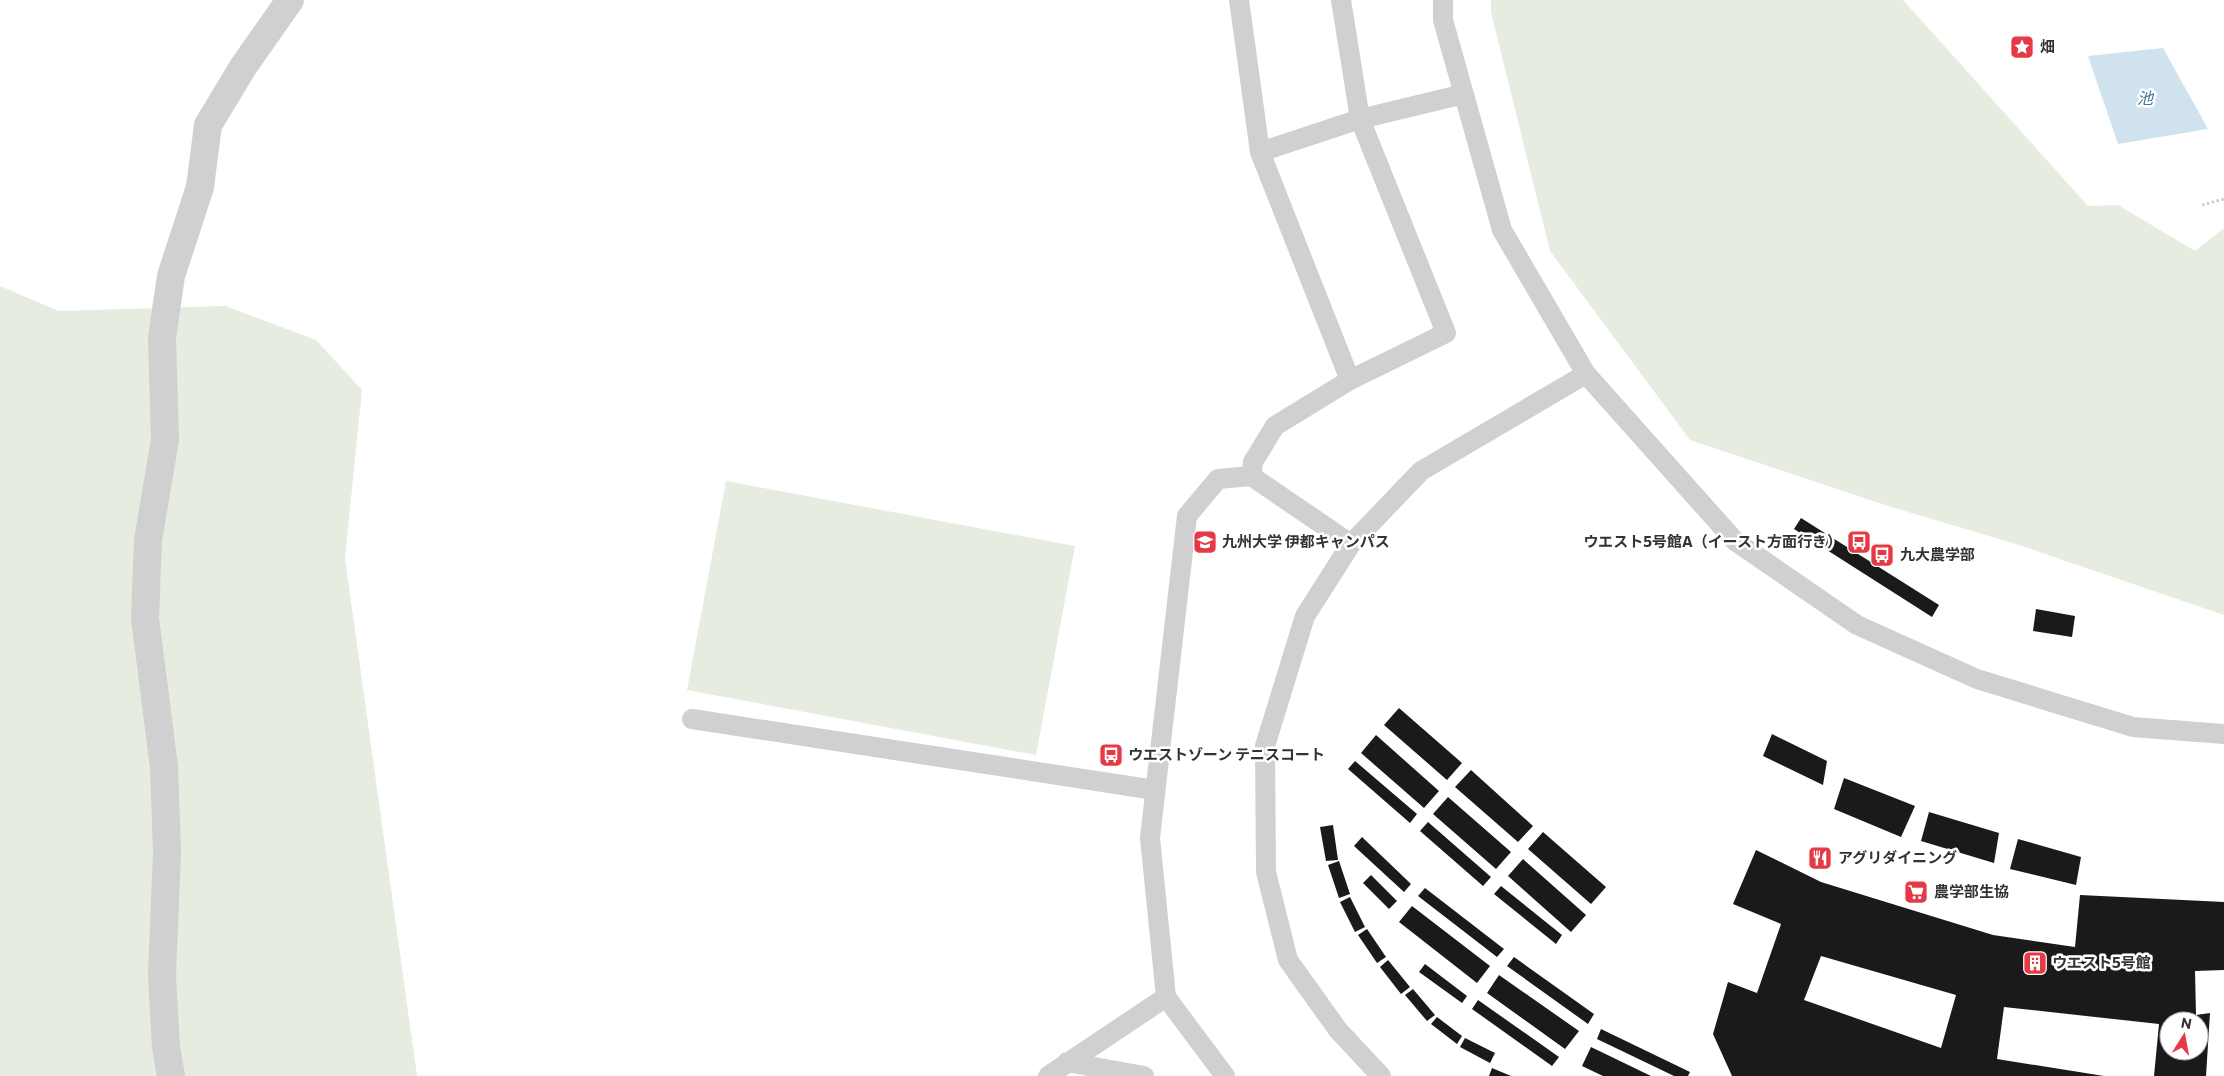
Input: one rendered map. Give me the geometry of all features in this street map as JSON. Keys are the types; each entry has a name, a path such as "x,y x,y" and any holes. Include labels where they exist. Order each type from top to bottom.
{"street":[{"path":"171,1076 166,1047 162,976 167,852 164,767 145,618 148,540 165,440 162,338 170,276 200,186 208,124 243,67 290,0"}],"lane":[{"path":"1238,0 1260,152 1350,380"},
{"path":"1251,476 1253,462 1274,426 1350,380 1446,333 1360,119 1341,0"},
{"path":"1443,0 1443,20 1502,230 1586,374 1735,541 1857,625 1978,680 2134,727 2224,734"},
{"path":"1260,152 1360,119 1464,94"},
{"path":"1380,1076 1338,1030 1288,960 1266,872 1265,746 1305,616 1351,544 1421,471 1586,374"},
{"path":"1224,1076 1166,997 1150,838 1187,516 1218,479 1251,476 1351,544"},
{"path":"692,719 1155,790"},
{"path":"1048,1076 1166,997"},
{"path":"1067,1062 1144,1076"}],"path":[{"path":"2202,205 2224,200"}],"shaded area":[{"path":"1491,0 1903,0 2088,206 2118,205 2195,251 2224,228 2224,615 2019,545 1888,506 1690,440 1550,251 1491,12"},
{"path":"0,286 59,311 225,306 316,340 362,390 345,558 417,1076 0,1076"},
{"path":"726,481 1075,546 1036,755 687,690"}],"water":[{"name":"池","path":"2163,48 2208,129 2118,144 2088,56"}],"building":[{"path":"1801,518 1939,605 1932,617 1794,529"},
{"path":"2036,609 2075,616 2072,637 2033,631"},
{"path":"1399,708 1462,763 1447,780 1384,725"},
{"path":"1772,734 1827,761 1823,785 1763,756"},
{"path":"1376,735 1439,791 1424,808 1361,753"},
{"path":"1355,761 1417,814 1410,823 1348,769"},
{"path":"1471,770 1533,826 1518,842 1455,787"},
{"path":"1844,778 1915,806 1901,837 1834,809"},
{"path":"1448,797 1511,852 1496,869 1433,814"},
{"path":"1929,812 1999,833 1994,863 1921,841"},
{"path":"1428,822 1491,877 1483,886 1420,831"},
{"path":"1333,825 1338,860 1326,861 1320,827"},
{"path":"1543,832 1606,887 1591,904 1528,849"},
{"path":"1362,837 1411,884 1404,892 1354,846"},
{"path":"2018,839 2081,857 2076,885 2010,869"},
{"name":"ウエスト5号館","path":"1756,850 1821,882 1993,935 2075,947 2080,895 2224,902 2224,970 2195,971 2196,1011 2159,1011 2159,1024 2004,1007 1997,1059 2104,1076 1732,1076 1713,1034 1728,982 1757,993 1781,924 1733,904","holes":["1821,956 1956,995 1941,1048 1804,1000"]},
{"path":"1523,859 1586,915 1571,932 1508,876"},
{"path":"1339,861 1350,894 1339,898 1328,865"},
{"path":"1371,875 1397,901 1389,909 1363,883"},
{"path":"1501,886 1562,935 1556,944 1494,894"},
{"path":"1425,888 1504,949 1497,957 1418,896"},
{"path":"1350,897 1365,927 1355,932 1340,902"},
{"path":"1412,906 1490,966 1477,983 1399,922"},
{"path":"1367,929 1386,957 1377,963 1358,935"},
{"path":"1514,957 1594,1014 1588,1024 1507,966"},
{"path":"1388,960 1410,987 1401,994 1380,967"},
{"path":"1425,964 1467,996 1462,1003 1419,972"},
{"path":"1499,975 1579,1031 1565,1049 1487,993"},
{"path":"1413,989 1435,1015 1427,1021 1405,995"},
{"path":"1478,1000 1559,1057 1552,1066 1472,1009"},
{"path":"1437,1017 1462,1036 1457,1044 1431,1024"},
{"name":"ウエスト5号館","path":"2159,1024 2159,1061 2207,1061 2206,1076 2154,1076"},
{"path":"1601,1029 1690,1072 1688,1076 1674,1076 1597,1039"},
{"path":"1465,1038 1495,1053 1490,1063 1460,1047"},
{"path":"1591,1047 1651,1076 1603,1076 1582,1066"},
{"path":"1492,1068 1511,1076 1489,1076"}],"place":[{"name":"畑","path":"2022,47"},
{"name":"九州大学 伊都キャンパス","path":"1205,542"},
{"name":"ウエスト5号館A（イースト方面行き）","path":"1859,542"},
{"name":"九大農学部","path":"1882,555"},
{"name":"ウエストゾーン テニスコート","path":"1111,755"},
{"name":"アグリダイニング","path":"1820,858"},
{"name":"農学部生協","path":"1916,892"},
{"name":"ウエスト5号館","path":"2035,963"}]}
